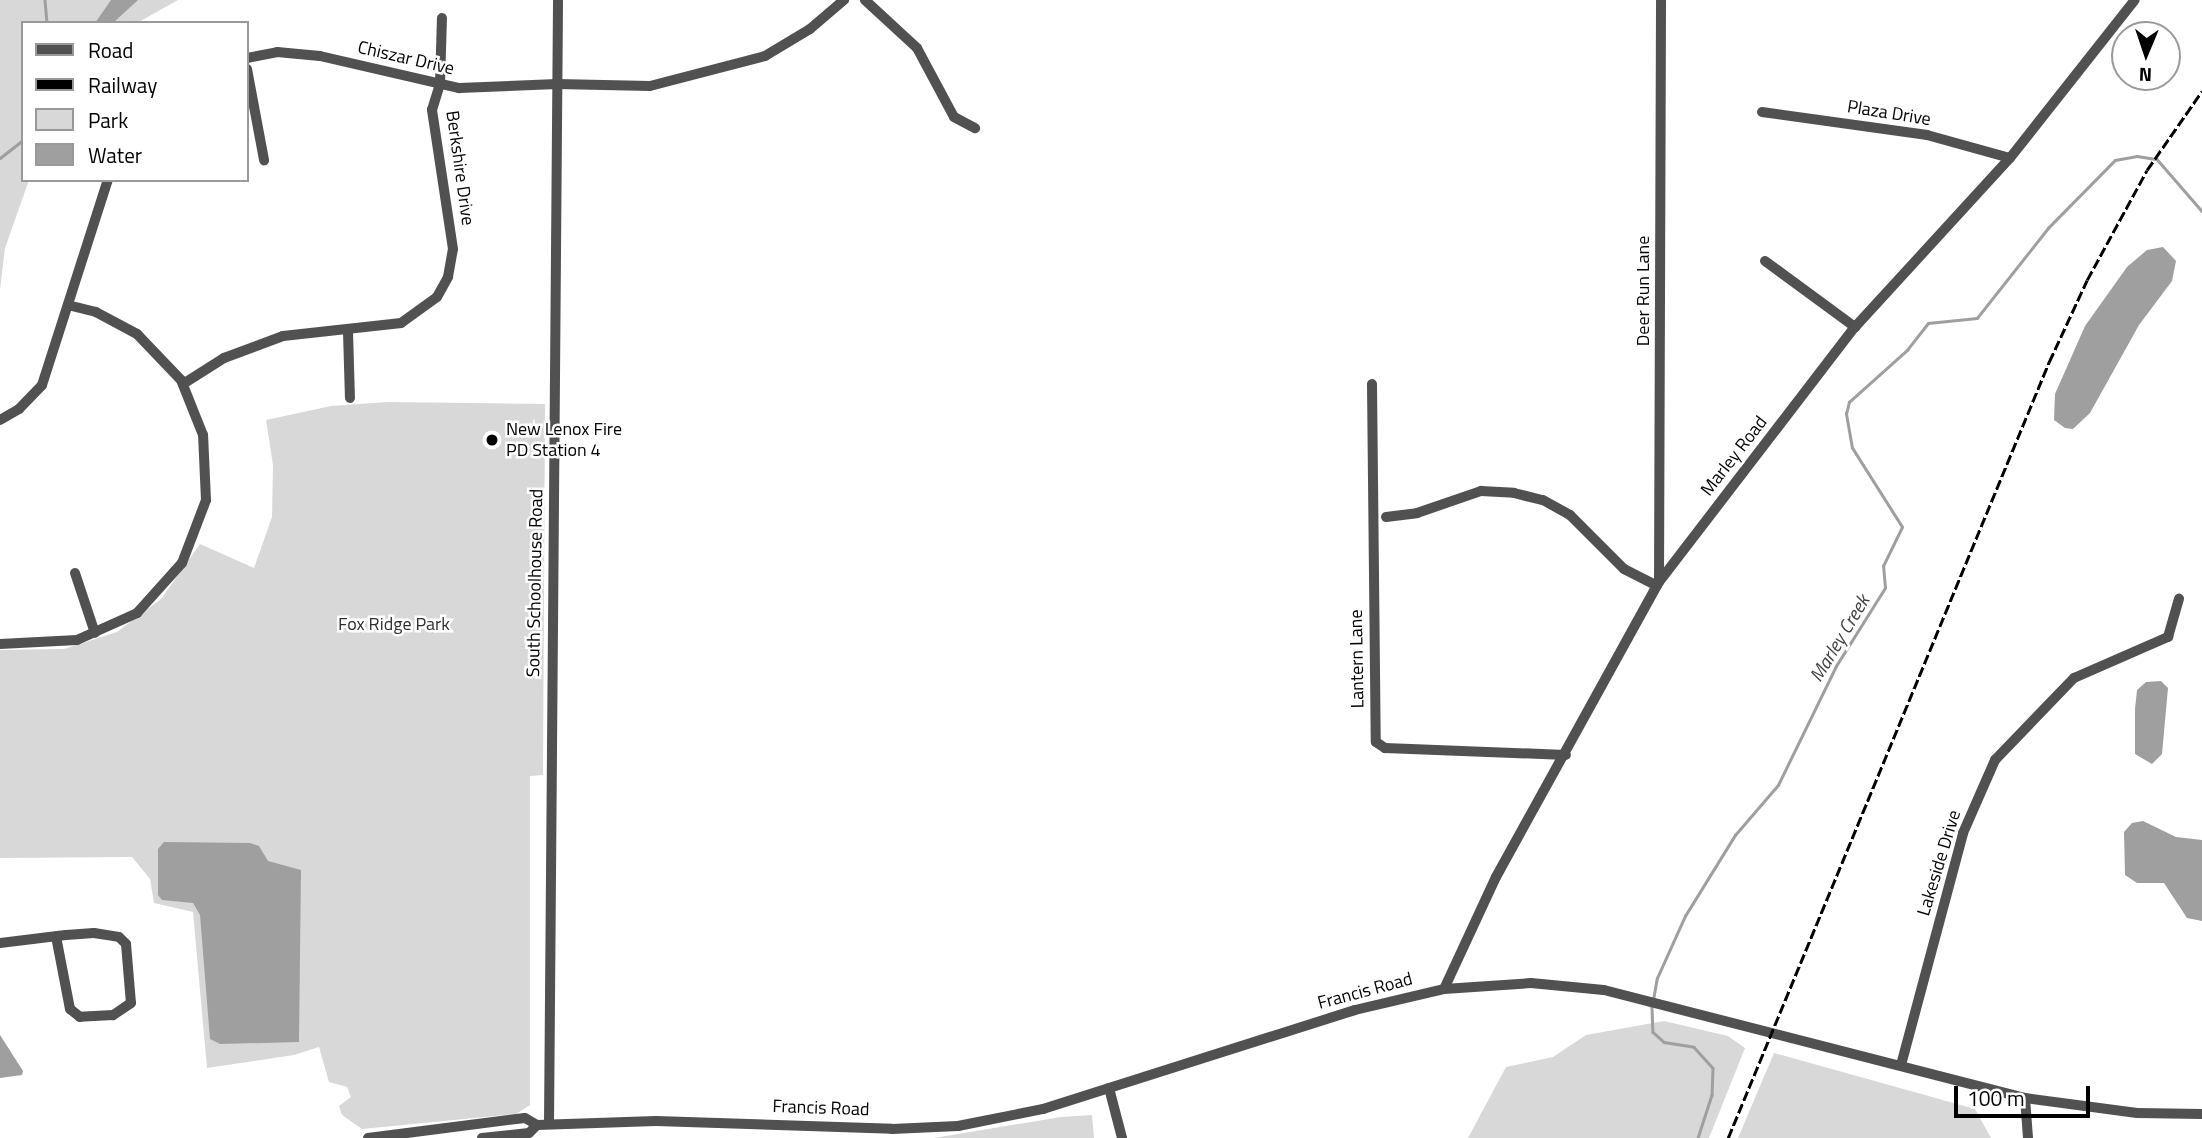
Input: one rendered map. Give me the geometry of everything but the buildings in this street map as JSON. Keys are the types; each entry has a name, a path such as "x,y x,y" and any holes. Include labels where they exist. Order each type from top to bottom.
{"street":[{"name":"South Schoolhouse Road","path":"549,1125 558,0"},
{"name":"Chiszar Drive","path":"248,58 277,52 320,56 440,84 520,89 557,83 650,86 712,74 765,56 810,29 844,0"},
{"path":"865,0 917,48 954,117 975,128"},
{"name":"Deer Run Lane","path":"1658,584 1661,0"},
{"path":"2118,0 2132,3"},
{"name":"Marley Road","path":"1444,989 1496,877 1566,755 1658,584 1855,327 2010,158 2132,3"},
{"name":"Berkshire Drive","path":"183,384 224,358 283,336 348,332 401,323 430,305 448,277 453,249 448,200 432,110 440,84 442,19"},
{"path":"248,74 264,160"},
{"name":"Plaza Drive","path":"1762,112 1927,135 2010,158"},
{"path":"0,420 19,409 42,385 107,182"},
{"path":"1765,261 1855,327"},
{"path":"0,644 61,643 95,634 137,612 155,597 182,563 197,532 206,500 207,459 198,417 183,384 137,334 96,312 68,305"},
{"path":"348,332 350,398"},
{"name":"Lantern Lane","path":"1372,384 1376,742 1385,748 1566,755"},
{"path":"1386,517 1417,513 1481,491 1524,495 1570,514 1625,569 1658,584"},
{"path":"75,573 95,634"},
{"name":"Lakeside Drive","path":"1901,1065 1963,833 1995,760 2074,678 2168,637 2179,599"},
{"path":"0,943 56,936 119,937 126,944 131,1003 113,1015 80,1017 70,1009 56,936"},
{"name":"Francis Road","path":"368,1138 525,1118 537,1125 702,1121 917,1129 999,1119 1109,1088 1354,1010 1444,989 1531,983 1628,996 2025,1097 2137,1113 2202,1114"},
{"path":"1109,1088 1122,1138"},
{"path":"2025,1097 2028,1138"},
{"name":"Francis Road","path":"482,1138 529,1133 537,1125"}],"green space":[{"path":"0,0 178,0 141,21 21,21 21,182 28,182 5,248 0,290"},
{"name":"Fox Ridge Park","path":"388,402 545,404 543,775 530,776 530,1105 516,1114 362,1129 342,1115 339,1106 351,1097 347,1087 329,1082 319,1047 294,1055 207,1068 193,912 154,903 150,879 132,857 0,858 0,650 64,649 117,632 161,599 200,544 254,568 272,517 273,465 266,420 331,406"},
{"path":"1664,1021 1728,1036 1745,1048 1709,1138 1468,1138 1506,1067 1553,1057 1586,1035"},
{"path":"1774,1053 1975,1109 1991,1138 1738,1138"},
{"path":"1092,1115 1094,1138 934,1138 1061,1117"}],"water":[{"path":"111,0 138,0 115,21 96,21"},
{"path":"2163,247 2176,261 2172,281 2139,325 2090,413 2073,429 2065,428 2054,420 2055,394 2085,326 2127,267 2147,250"},
{"path":"2161,681 2168,688 2162,754 2152,764 2135,754 2137,690 2146,682"},
{"path":"2143,821 2176,837 2202,840 2202,921 2187,918 2164,883 2137,883 2125,875 2124,832 2132,823"},
{"path":"164,842 250,843 259,846 268,861 301,870 299,1042 220,1044 210,1039 200,915 193,903 162,900 158,895 158,849"},
{"path":"0,1035 23,1071 22,1075 0,1078"}],"waterway":[{"path":"45,0 47,21"},
{"path":"0,158 21,142"},
{"name":"Marley Creek","path":"1653,1000 1657,978 1685,916 1735,835 1778,785 1836,666 1885,588 1883,566 1902,527 1852,448 1846,414 1849,402 1907,350 1928,323 1977,318 2048,228 2115,160 2137,156 2157,159 2202,211"},
{"name":"Marley Creek","path":"1652,1007 1653,1032 1664,1042 1694,1047 1713,1068 1712,1095 1698,1138"}],"railway":[{"path":"1728,1138 2049,362 2087,280 2147,170 2202,91"}],"place":[{"name":"New Lenox Fire PD Station 4","path":"492,440"}]}
